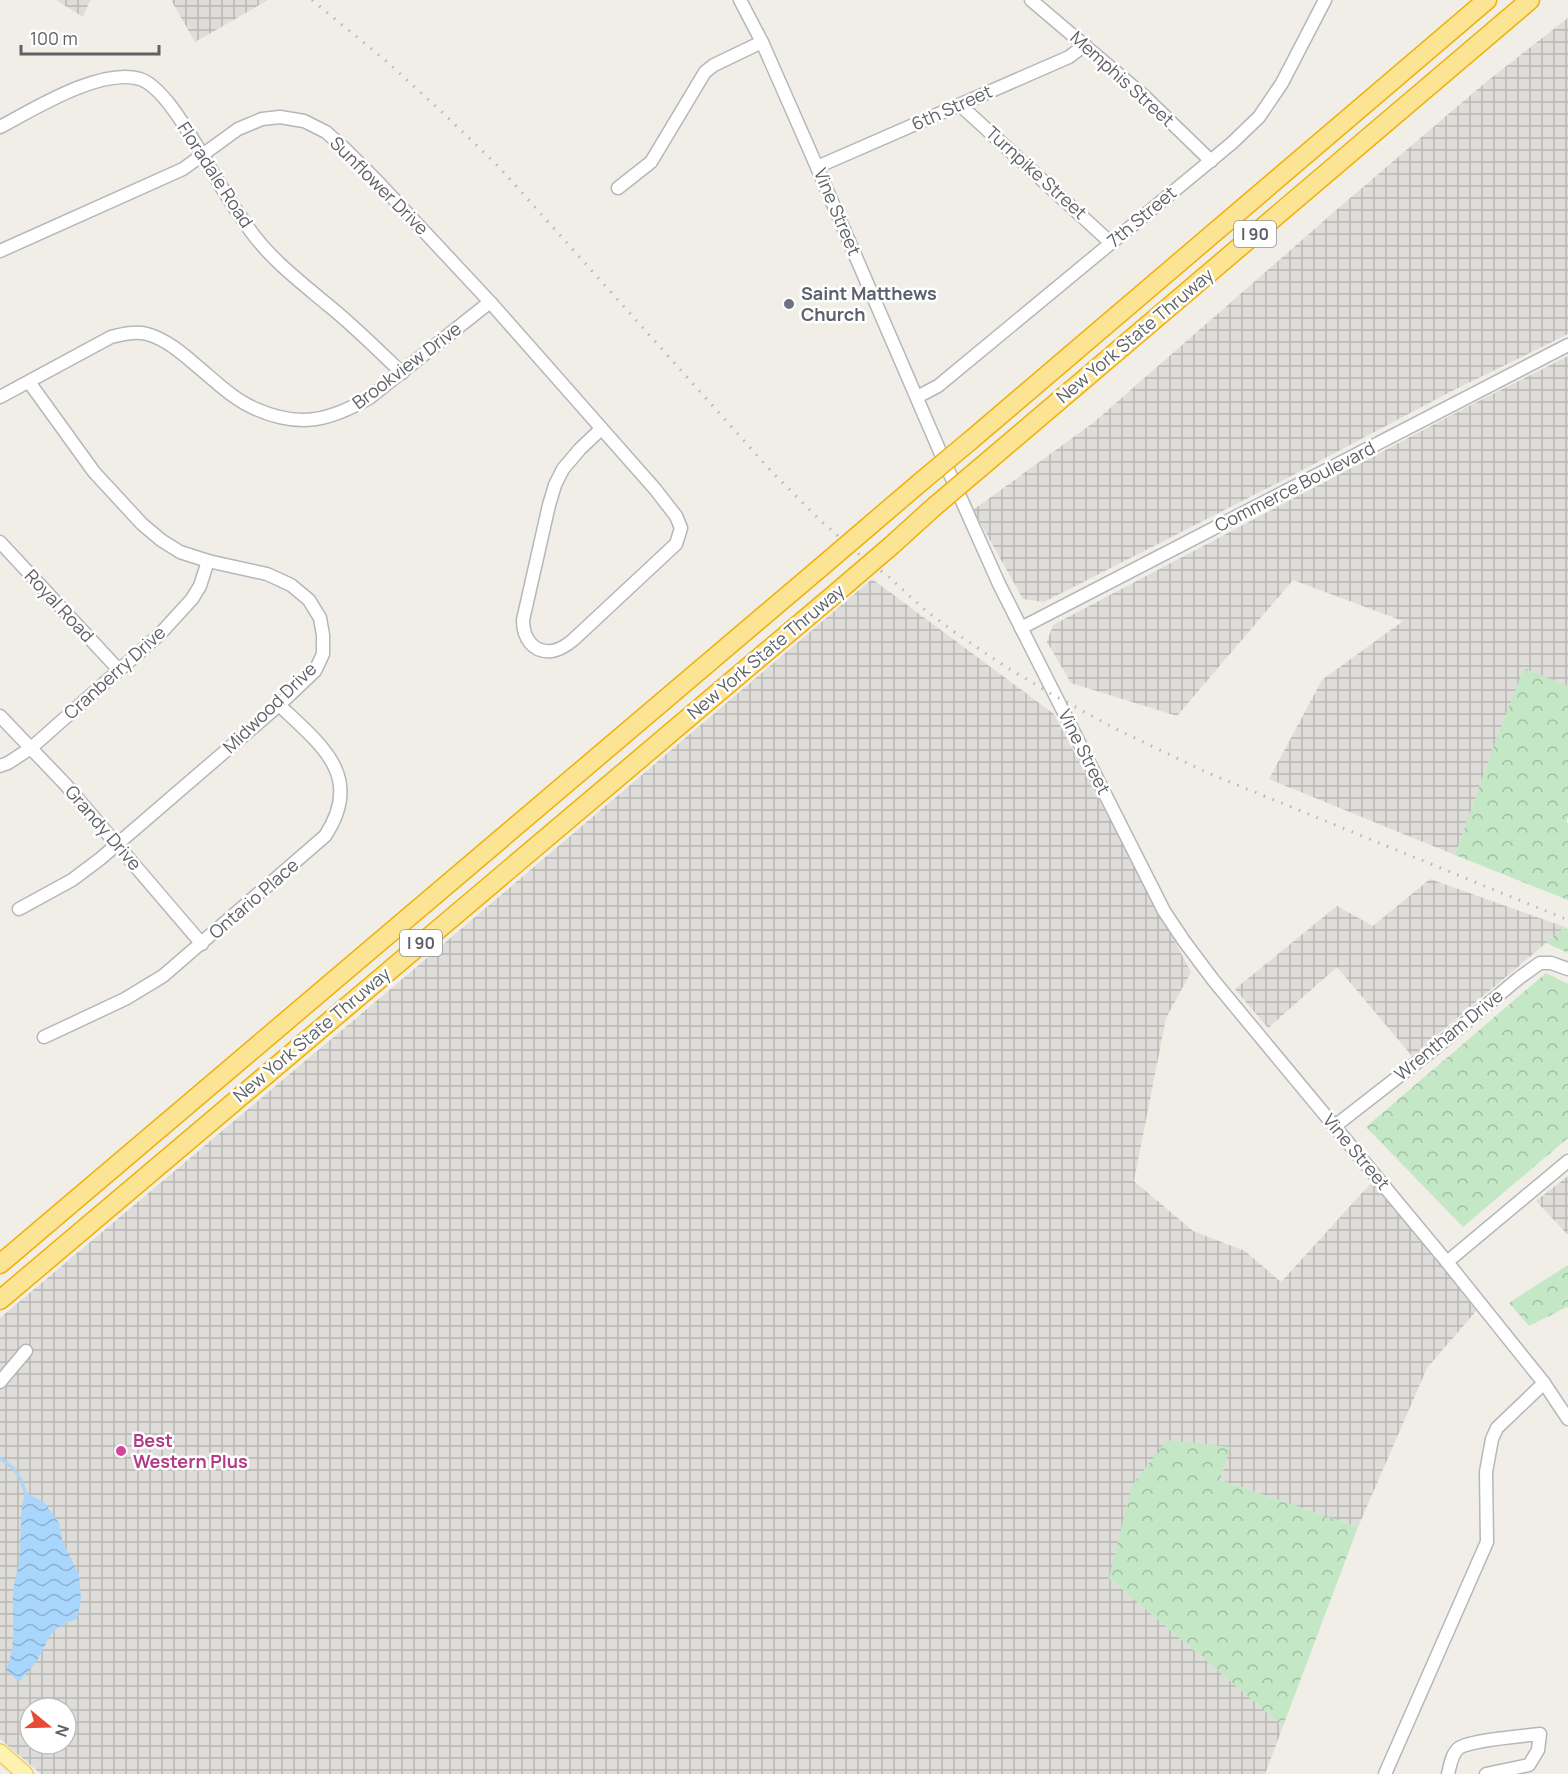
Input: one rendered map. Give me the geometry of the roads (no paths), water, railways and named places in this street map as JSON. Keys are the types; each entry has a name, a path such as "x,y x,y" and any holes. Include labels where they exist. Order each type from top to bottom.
{"highway":[{"name":"New York State Thruway","path":"0,1263 1487,0"},
{"name":"New York State Thruway","path":"0,1300 843,587 935,506 1530,0"}],"main road":[{"path":"0,1752 25,1774"}],"street":[{"name":"Vine Street","path":"740,0 762,42 818,167 999,584 1164,911 1214,981 1448,1262 1544,1383 1568,1419"},
{"name":"Memphis Street","path":"1030,0 1143,95 1211,160"},
{"name":"7th Street","path":"917,398 938,386 1232,143 1259,117 1282,83 1325,0"},
{"path":"618,188 651,162 705,72 714,65 762,42"},
{"name":"6th Street","path":"818,167 1069,57 1085,45"},
{"name":"Floradale Road","path":"0,127 63,94 94,82 114,78 131,78 151,85 164,98 192,137 248,227 278,263 361,333 402,373"},
{"name":"Turnpike Street","path":"960,105 1111,243"},
{"name":"Sunflower Drive","path":"0,251 183,169 238,129 262,119 280,117 304,121 326,132 353,156 490,302 655,489 676,516 681,528 676,544 573,640 562,648 551,651 538,649 526,639 523,631 549,505 563,469 601,429"},
{"name":"Brookview Drive","path":"0,397 111,337 130,333 147,334 166,343 231,394 254,409 286,419 302,421 324,418 346,411 369,398 490,302"},
{"name":"Commerce Boulevard","path":"1021,628 1568,345"},
{"name":"Midwood Drive","path":"19,909 72,880 100,859 279,705 315,671 323,654 320,618 309,600 291,585 267,574 208,561 180,552 161,540 142,524 94,472 29,381"},
{"name":"Royal Road","path":"0,542 119,670"},
{"name":"Cranberry Drive","path":"0,766 31,747 160,634 192,599 200,586 208,561"},
{"name":"Ontario Place","path":"44,1037 125,999 163,976 321,841 333,824 341,800 340,779 334,763 313,737 279,705"},
{"name":"Grandy Drive","path":"0,716 31,747 201,944"},
{"name":"Wrentham Drive","path":"1335,1126 1540,963 1551,963 1568,969"},
{"path":"1448,1262 1568,1161"},
{"path":"0,1382 26,1350"},
{"path":"1385,1774 1487,1542 1486,1472 1492,1439 1497,1428 1544,1383"},
{"path":"1448,1774 1453,1756 1459,1748 1473,1743 1540,1734 1538,1750 1529,1765 1486,1774"}],"water":[{"path":"25,1492 44,1502 59,1523 62,1540 79,1575 81,1600 77,1619 52,1633 34,1665 19,1682 6,1670 12,1652 13,1593 20,1557 21,1514"}],"waterway":[{"path":"0,1458 14,1469 25,1492"}],"railway":[{"path":"312,0 385,60 499,167 771,471 821,521 953,631 1006,667 1055,696 1114,728 1208,773 1568,920"}],"place":[{"name":"Saint Matthews Church","path":"789,304"},
{"name":"Best Western Plus","path":"121,1451"}]}
